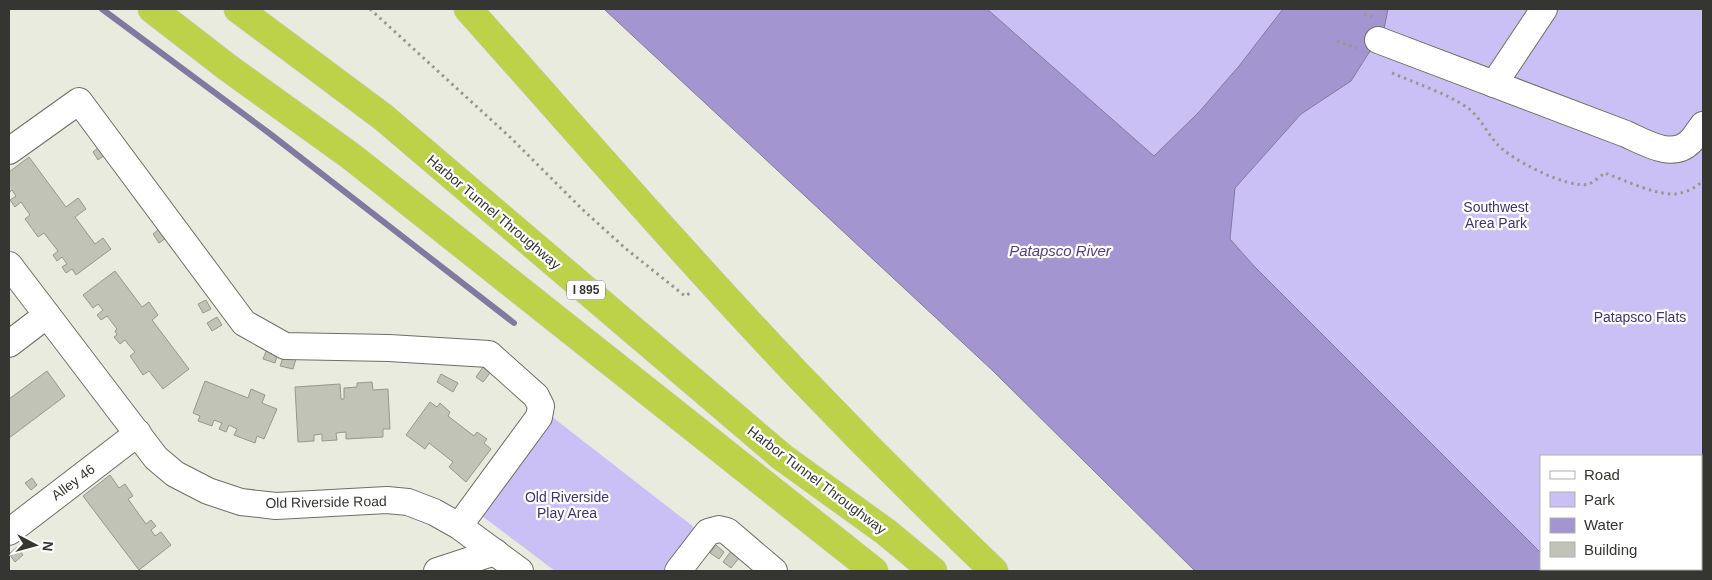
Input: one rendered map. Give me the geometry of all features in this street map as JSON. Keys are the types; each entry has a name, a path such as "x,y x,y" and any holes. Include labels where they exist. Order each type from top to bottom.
{"highway":[{"path":"152,9 226,67 352,157 874,571"},
{"path":"177,9 295,99 352,157"},
{"name":"Harbor Tunnel Throughway","path":"238,9 383,117 782,457 886,532 933,571"},
{"path":"468,9 712,283 796,374 898,478 994,571"}],"street":[{"path":"1494,84 1544,9"},
{"path":"1378,40 1664,151 1681,148 1690,142 1703,125"},
{"path":"9,150 79,101 244,323 285,346 389,348 489,354 536,396 541,406 539,417 459,526"},
{"name":"Old Riverside Road","path":"9,265 156,458 175,474 208,491 242,502 276,506 387,500 408,502 434,512 459,526 520,571"},
{"path":"9,344 47,315"},
{"name":"Alley 46","path":"9,532 138,433"},
{"path":"678,571 708,532 719,529 727,531 774,571"},
{"path":"437,571 495,552"}],"path":[{"path":"370,9 511,138 582,210 625,248 685,296 712,283"},
{"path":"1392,73 1470,109 1498,145 1514,157 1557,180 1574,184 1589,184 1605,173 1656,191 1676,194 1695,188 1703,181"}],"green space":[{"name":"Southwest Area Park","path":"987,9 1703,9 1703,571 1560,570 1702,570 1702,455 1540,455 1540,552 1254,266 1154,156"},
{"name":"Old Riverside Play Area","path":"551,416 695,528 665,571 555,571 478,513"}],"water":[{"name":"Patapsco River","path":"604,9 987,9 1154,156 1199,112 1239,66 1283,9 1388,9 1384,29 1351,81 1301,114 1235,188 1230,239 1254,266 1540,552 1540,570 1561,571 1195,571 992,370"}],"building":[{"path":"99,147 105,155 98,160 93,152"},
{"path":"29,157 66,207 79,199 86,209 75,217 95,244 103,238 111,249 76,275 72,269 66,273 62,267 67,264 62,257 57,261 53,255 58,251 44,233 38,237 25,219 30,215 21,202 15,207 10,200 16,196 12,190 9,193 9,172"},
{"path":"159,229 166,238 159,243 153,234"},
{"path":"115,271 142,307 149,302 158,315 152,320 189,369 163,389 149,371 143,375 130,356 135,352 125,340 120,344 114,337 117,335 115,331 117,329 107,316 101,320 97,315 103,310 98,304 93,308 83,295"},
{"path":"206,300 211,309 203,313 198,304"},
{"path":"217,317 222,325 212,331 207,323"},
{"path":"267,349 278,353 275,363 263,359"},
{"path":"284,355 296,359 293,369 280,366"},
{"path":"483,367 490,373 483,382 476,377"},
{"path":"47,371 65,396 9,438 9,399"},
{"path":"441,374 458,383 453,392 437,382"},
{"path":"205,381 248,398 251,389 265,395 262,403 277,409 264,439 257,436 255,443 234,435 237,429 229,425 226,432 219,429 222,423 214,420 212,426 198,421 200,416 193,413"},
{"path":"372,382 373,390 388,389 390,429 383,429 383,437 346,439 346,432 336,433 337,440 322,441 322,434 314,435 314,441 298,442 295,387 340,384 341,399 344,399 344,388 357,387 357,383"},
{"path":"430,402 437,407 440,403 450,412 448,416 474,436 477,432 487,439 484,443 491,449 466,482 449,467 453,462 429,443 425,449 406,435"},
{"path":"110,475 119,488 125,484 133,496 128,499 146,524 151,520 156,526 151,530 155,536 161,532 171,545 139,570 83,496"},
{"path":"32,478 37,485 31,490 25,483"},
{"path":"716,545 724,552 719,559 710,553"},
{"path":"17,547 23,555 15,562 9,554"},
{"path":"731,551 739,558 731,568 723,562"}],"waterway":[{"path":"102,9 269,133 514,323"}],"park label":[{"name":"Patapsco Flats","path":"1640,317"}]}
